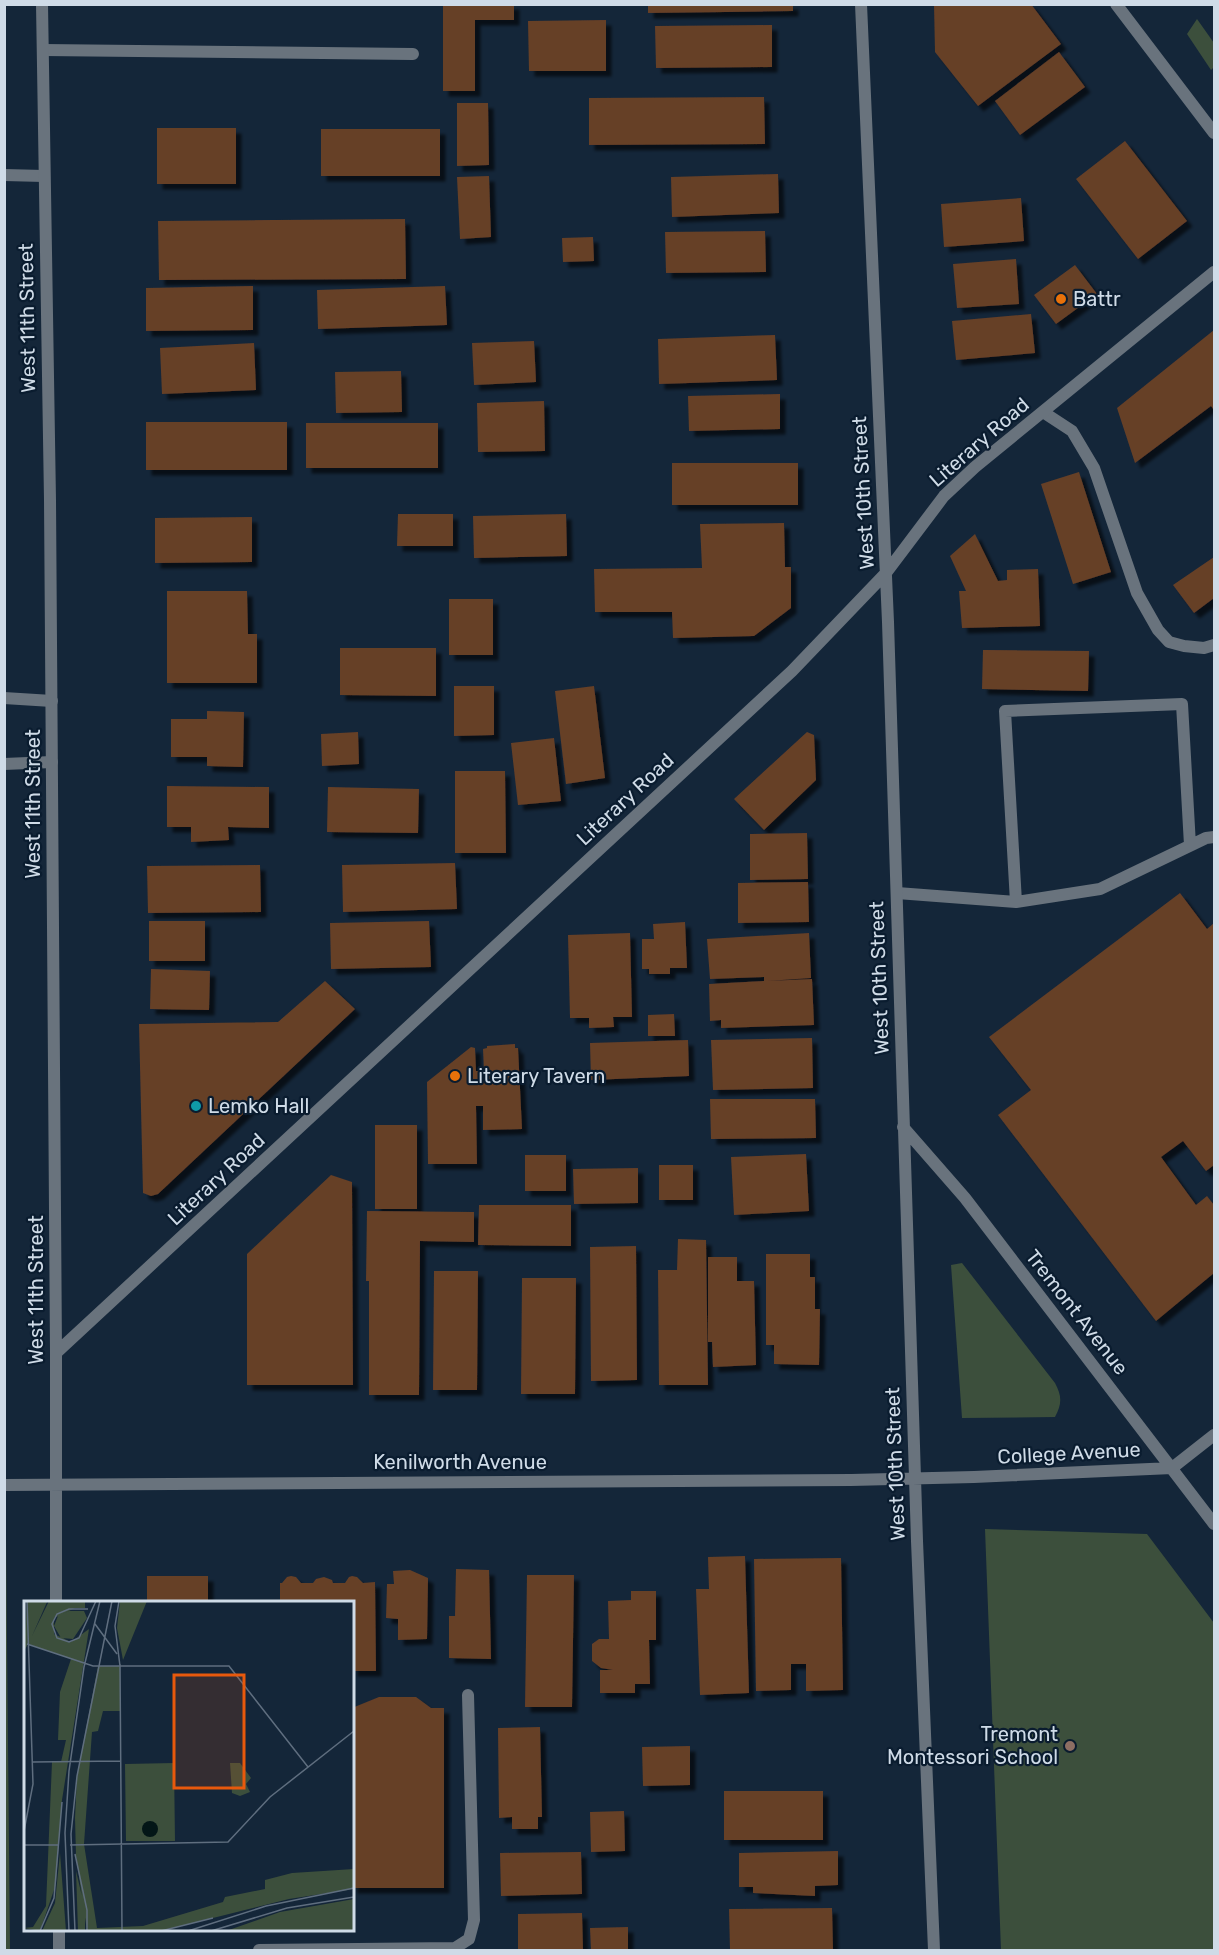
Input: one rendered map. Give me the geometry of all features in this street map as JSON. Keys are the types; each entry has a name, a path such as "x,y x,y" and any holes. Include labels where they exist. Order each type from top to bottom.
{"street":[{"name":"West 11th Street","path":"42,4 52,701 56,1601"},
{"name":"West 10th Street","path":"861,4 886,573 915,1479 934,1950"},
{"path":"1116,4 1215,133"},
{"path":"43,50 413,54"},
{"path":"4,175 44,176"},
{"name":"Literary Road","path":"56,1353 792,671 886,573 944,496 975,467 1215,272"},
{"path":"1043,412 1072,431 1094,468 1137,593 1158,630 1169,642 1184,646 1204,648 1215,645"},
{"path":"4,698 52,701"},
{"path":"1017,902 1005,711 1182,704 1190,845"},
{"path":"4,764 52,762"},
{"path":"897,893 1017,902 1100,889 1190,845 1215,837"},
{"name":"Tremont Avenue","path":"903,1127 965,1198 1215,1524"},
{"path":"1172,1467 1215,1435"},
{"name":"College Avenue","path":"915,1479 1172,1467"},
{"name":"Kenilworth Avenue","path":"4,1485 915,1479"},
{"path":"259,1950 455,1948 469,1939 474,1920 468,1695"},
{"path":"58,1931 59,1950"}],"green space":[{"path":"1197,19 1214,43 1214,67 1211,70 1187,34"},
{"path":"962,1263 1055,1383 1060,1400 1055,1417 962,1418 951,1265"},
{"name":"Tremont Montessori School","path":"985,1529 1147,1534 1214,1623 1214,1950 1001,1950"},
{"path":"4,1534 6,1534 10,1950 4,1950"}],"building":[{"path":"443,4 514,4 514,20 475,20 475,91 443,91"},
{"path":"648,4 793,4 793,11 648,13"},
{"path":"934,4 1031,4 1061,44 978,106 935,52"},
{"path":"606,20 606,71 529,71 528,21"},
{"path":"772,25 772,67 656,68 655,26"},
{"path":"1059,52 1085,87 1020,135 995,101"},
{"path":"764,97 765,144 589,145 589,98"},
{"path":"457,103 488,103 489,165 457,166"},
{"path":"157,128 236,128 236,184 157,184"},
{"path":"321,129 440,129 440,176 321,176"},
{"path":"1125,141 1187,221 1138,259 1076,179"},
{"path":"778,174 779,213 672,217 671,177"},
{"path":"489,176 491,237 460,239 457,177"},
{"path":"1021,198 1024,241 944,247 941,204"},
{"path":"405,219 406,279 159,280 158,221"},
{"path":"765,231 766,272 666,273 665,232"},
{"path":"593,237 594,261 563,262 562,238"},
{"path":"1016,259 1019,304 957,308 953,264"},
{"path":"1075,265 1097,294 1056,324 1034,295"},
{"path":"253,286 253,330 146,331 146,288"},
{"path":"445,286 447,325 318,329 317,290"},
{"path":"1031,314 1035,353 956,360 952,321"},
{"path":"1214,330 1214,410 1211,406 1135,463 1117,408"},
{"path":"775,335 777,380 659,384 658,339"},
{"path":"534,341 536,382 474,385 472,343"},
{"path":"254,343 256,390 162,394 160,348"},
{"path":"401,371 402,412 336,413 335,372"},
{"path":"780,394 780,429 689,431 688,396"},
{"path":"544,401 545,451 478,452 477,403"},
{"path":"146,422 287,422 287,470 146,470"},
{"path":"306,423 438,423 438,468 306,468"},
{"path":"672,463 798,463 798,505 672,505"},
{"path":"1079,472 1111,572 1073,584 1041,484"},
{"path":"398,514 453,514 453,546 397,546"},
{"path":"566,514 567,556 474,558 473,516"},
{"path":"252,517 252,562 155,563 155,518"},
{"path":"784,523 785,567 791,567 791,608 754,636 673,638 672,612 595,612 594,569 702,568 700,524"},
{"path":"975,534 998,581 1007,580 1007,570 1038,569 1040,626 962,628 959,591 966,591 950,556"},
{"path":"1214,557 1214,598 1194,613 1173,585"},
{"path":"167,591 247,591 248,634 257,634 257,683 167,683"},
{"path":"449,599 493,599 493,655 449,655"},
{"path":"340,648 436,648 436,696 340,695"},
{"path":"983,650 1089,651 1088,691 982,689"},
{"path":"454,686 494,686 494,735 454,736"},
{"path":"594,686 605,778 566,784 555,691"},
{"path":"207,711 244,712 243,767 207,766 207,757 171,757 171,719 207,719"},
{"path":"358,732 359,764 322,766 321,734"},
{"path":"807,732 814,735 816,780 764,830 734,799"},
{"path":"554,738 561,801 518,805 511,743"},
{"path":"455,771 505,771 506,853 455,853"},
{"path":"167,786 269,787 269,828 228,827 229,840 191,842 191,827 167,827"},
{"path":"328,787 419,789 418,833 327,832"},
{"path":"807,833 808,879 750,880 750,834"},
{"path":"455,863 457,909 343,912 342,865"},
{"path":"260,865 261,912 148,913 147,866"},
{"path":"808,882 809,922 738,923 738,883"},
{"path":"1180,893 1207,929 1214,923 1214,1165 1206,1171 1183,1141 1161,1157 1196,1205 1207,1196 1214,1205 1214,1273 1156,1321 998,1115 1031,1090 989,1037"},
{"path":"149,921 205,921 205,961 149,961"},
{"path":"429,921 431,967 331,969 330,923"},
{"path":"685,922 687,968 670,968 670,974 649,974 649,969 642,969 642,939 654,939 653,924"},
{"path":"630,933 632,1017 613,1017 614,1027 589,1028 589,1018 570,1018 568,935"},
{"path":"809,933 811,978 767,981 812,979 814,1025 721,1028 721,1020 710,1021 709,984 764,981 764,977 710,979 707,939"},
{"path":"151,969 210,971 209,1010 150,1009"},
{"name":"Lemko Hall","path":"325,981 355,1009 158,1194 151,1196 143,1193 139,1024 278,1022"},
{"path":"674,1014 675,1036 648,1036 648,1015"},
{"path":"812,1038 813,1088 713,1090 711,1040"},
{"path":"688,1040 689,1076 591,1080 590,1043"},
{"path":"515,1044 515,1048 518,1048 522,1129 483,1130 483,1106 476,1106 477,1164 428,1164 427,1082 471,1047 475,1048 476,1071 484,1071 483,1049 487,1046"},
{"path":"710,1099 815,1099 816,1138 711,1139"},
{"path":"375,1125 417,1125 417,1209 375,1209"},
{"path":"806,1154 809,1211 734,1215 731,1157"},
{"path":"525,1155 566,1155 566,1191 525,1191"},
{"path":"659,1165 693,1165 693,1200 659,1200"},
{"path":"638,1168 638,1203 574,1204 573,1169"},
{"path":"331,1175 352,1182 353,1385 247,1385 247,1254"},
{"path":"479,1205 571,1205 571,1246 478,1245"},
{"path":"367,1211 474,1212 474,1242 420,1241 419,1395 369,1395"},
{"path":"678,1239 706,1240 708,1385 659,1385 658,1270 677,1270"},
{"path":"636,1246 637,1380 591,1381 590,1247"},
{"path":"766,1254 810,1254 810,1277 815,1277 815,1309 820,1309 819,1365 774,1364 774,1345 766,1345"},
{"path":"708,1257 737,1257 737,1281 754,1281 756,1365 713,1367 712,1342 708,1342"},
{"path":"434,1271 478,1271 477,1390 433,1390"},
{"path":"522,1278 576,1278 575,1394 521,1394"},
{"path":"745,1556 749,1693 700,1695 696,1589 709,1589 708,1557"},
{"path":"841,1558 843,1690 806,1691 806,1664 791,1664 791,1690 756,1691 754,1559"},
{"path":"456,1569 489,1570 491,1659 449,1658 449,1616 455,1616"},
{"path":"410,1570 428,1578 427,1639 398,1640 398,1619 386,1618 387,1584 394,1584 393,1571"},
{"path":"527,1575 574,1575 572,1707 525,1707"},
{"path":"147,1576 208,1576 208,1601 147,1601"},
{"path":"352,1576 357,1577 363,1583 375,1582 376,1671 354,1671 354,1601 280,1601 280,1583 287,1577 296,1577 301,1583 313,1583 316,1579 324,1577 332,1580 333,1583 345,1583"},
{"path":"631,1591 656,1591 656,1640 649,1640 650,1684 635,1684 635,1693 600,1693 600,1670 613,1670 601,1668 592,1661 592,1644 599,1639 609,1639 608,1601 631,1600"},
{"path":"379,1697 416,1697 431,1708 444,1708 444,1888 354,1888 354,1707"},
{"path":"540,1727 542,1817 538,1817 538,1829 512,1829 512,1817 499,1818 498,1728"},
{"path":"690,1746 690,1785 643,1786 642,1747"},
{"path":"724,1791 823,1791 823,1840 724,1840"},
{"path":"624,1811 625,1851 591,1852 590,1812"},
{"path":"838,1851 838,1885 815,1886 815,1896 753,1893 753,1887 739,1887 739,1853"},
{"path":"581,1852 582,1894 501,1896 500,1853"},
{"path":"832,1908 833,1950 730,1950 729,1909"},
{"path":"582,1913 583,1950 518,1950 518,1914"},
{"path":"628,1927 628,1950 591,1950 590,1928"}],"place":[{"name":"Battr","path":"1061,299"},
{"name":"Literary Tavern","path":"455,1076"},
{"name":"Lemko Hall","path":"196,1106"},
{"name":"Tremont Montessori School","path":"1070,1746"}]}
